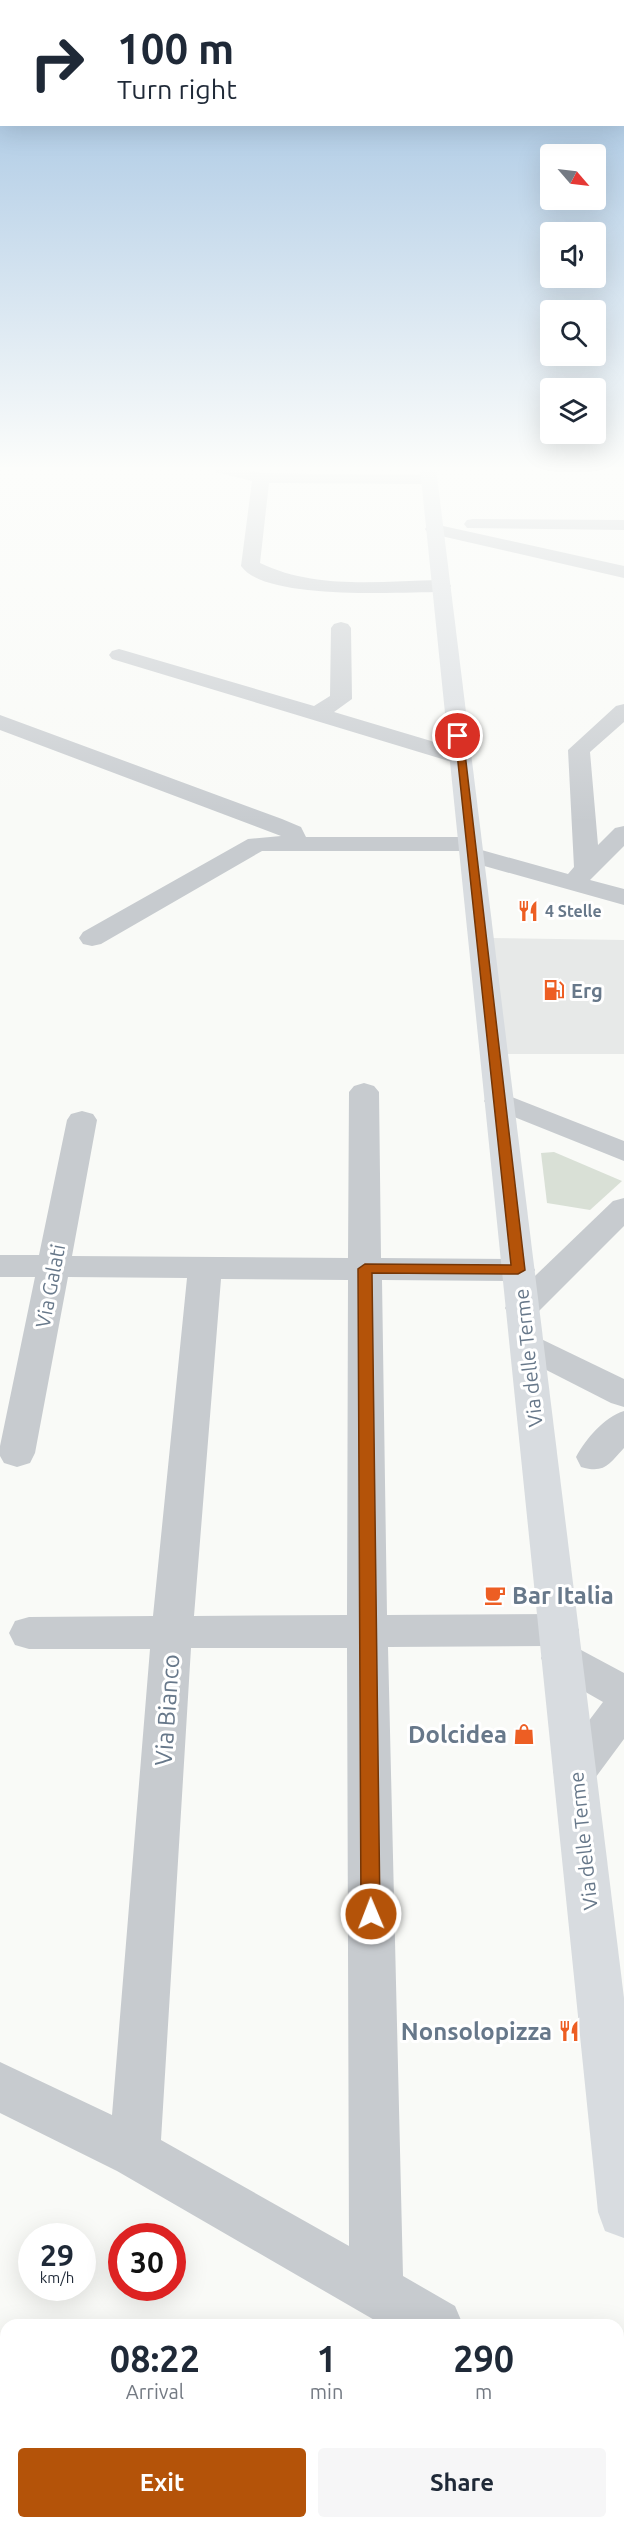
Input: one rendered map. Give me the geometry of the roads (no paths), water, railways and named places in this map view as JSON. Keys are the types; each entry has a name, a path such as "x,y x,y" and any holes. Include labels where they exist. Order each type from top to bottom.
{"main road":[{"name":"Via delle Terme","path":"441,586 560,1644 620,2121 624,2212"}],"street":[{"path":"316,714 341,699 341,628"},
{"path":"119,655 460,757"},
{"path":"580,876 579,750 624,711"},
{"path":"0,722 274,824 292,832 296,844"},
{"path":"580,876 624,833"},
{"path":"92,938 257,844 471,849 580,876 624,897"},
{"path":"364,1092 367,1631 376,2291"},
{"path":"499,1101 624,1152"},
{"name":"Via Galati","path":"18,1453 82,1120"},
{"path":"522,1308 624,1208"},
{"path":"0,1266 518,1270"},
{"name":"Via Bianco","path":"135,2153 172,1632 205,1267"},
{"path":"527,1346 624,1394"},
{"path":"594,1457 624,1424"},
{"path":"29,1633 367,1631 560,1644 624,1694"},
{"path":"575,1772 624,1706"},
{"path":"0,2087 135,2153 425,2319"}],"place":[{"name":"4 Stelle","path":"528,911"},
{"name":"Erg","path":"554,990"},
{"name":"Bar Italia","path":"495,1595"},
{"name":"Dolcidea","path":"524,1734"},
{"name":"Nonsolopizza","path":"569,2031"}]}
